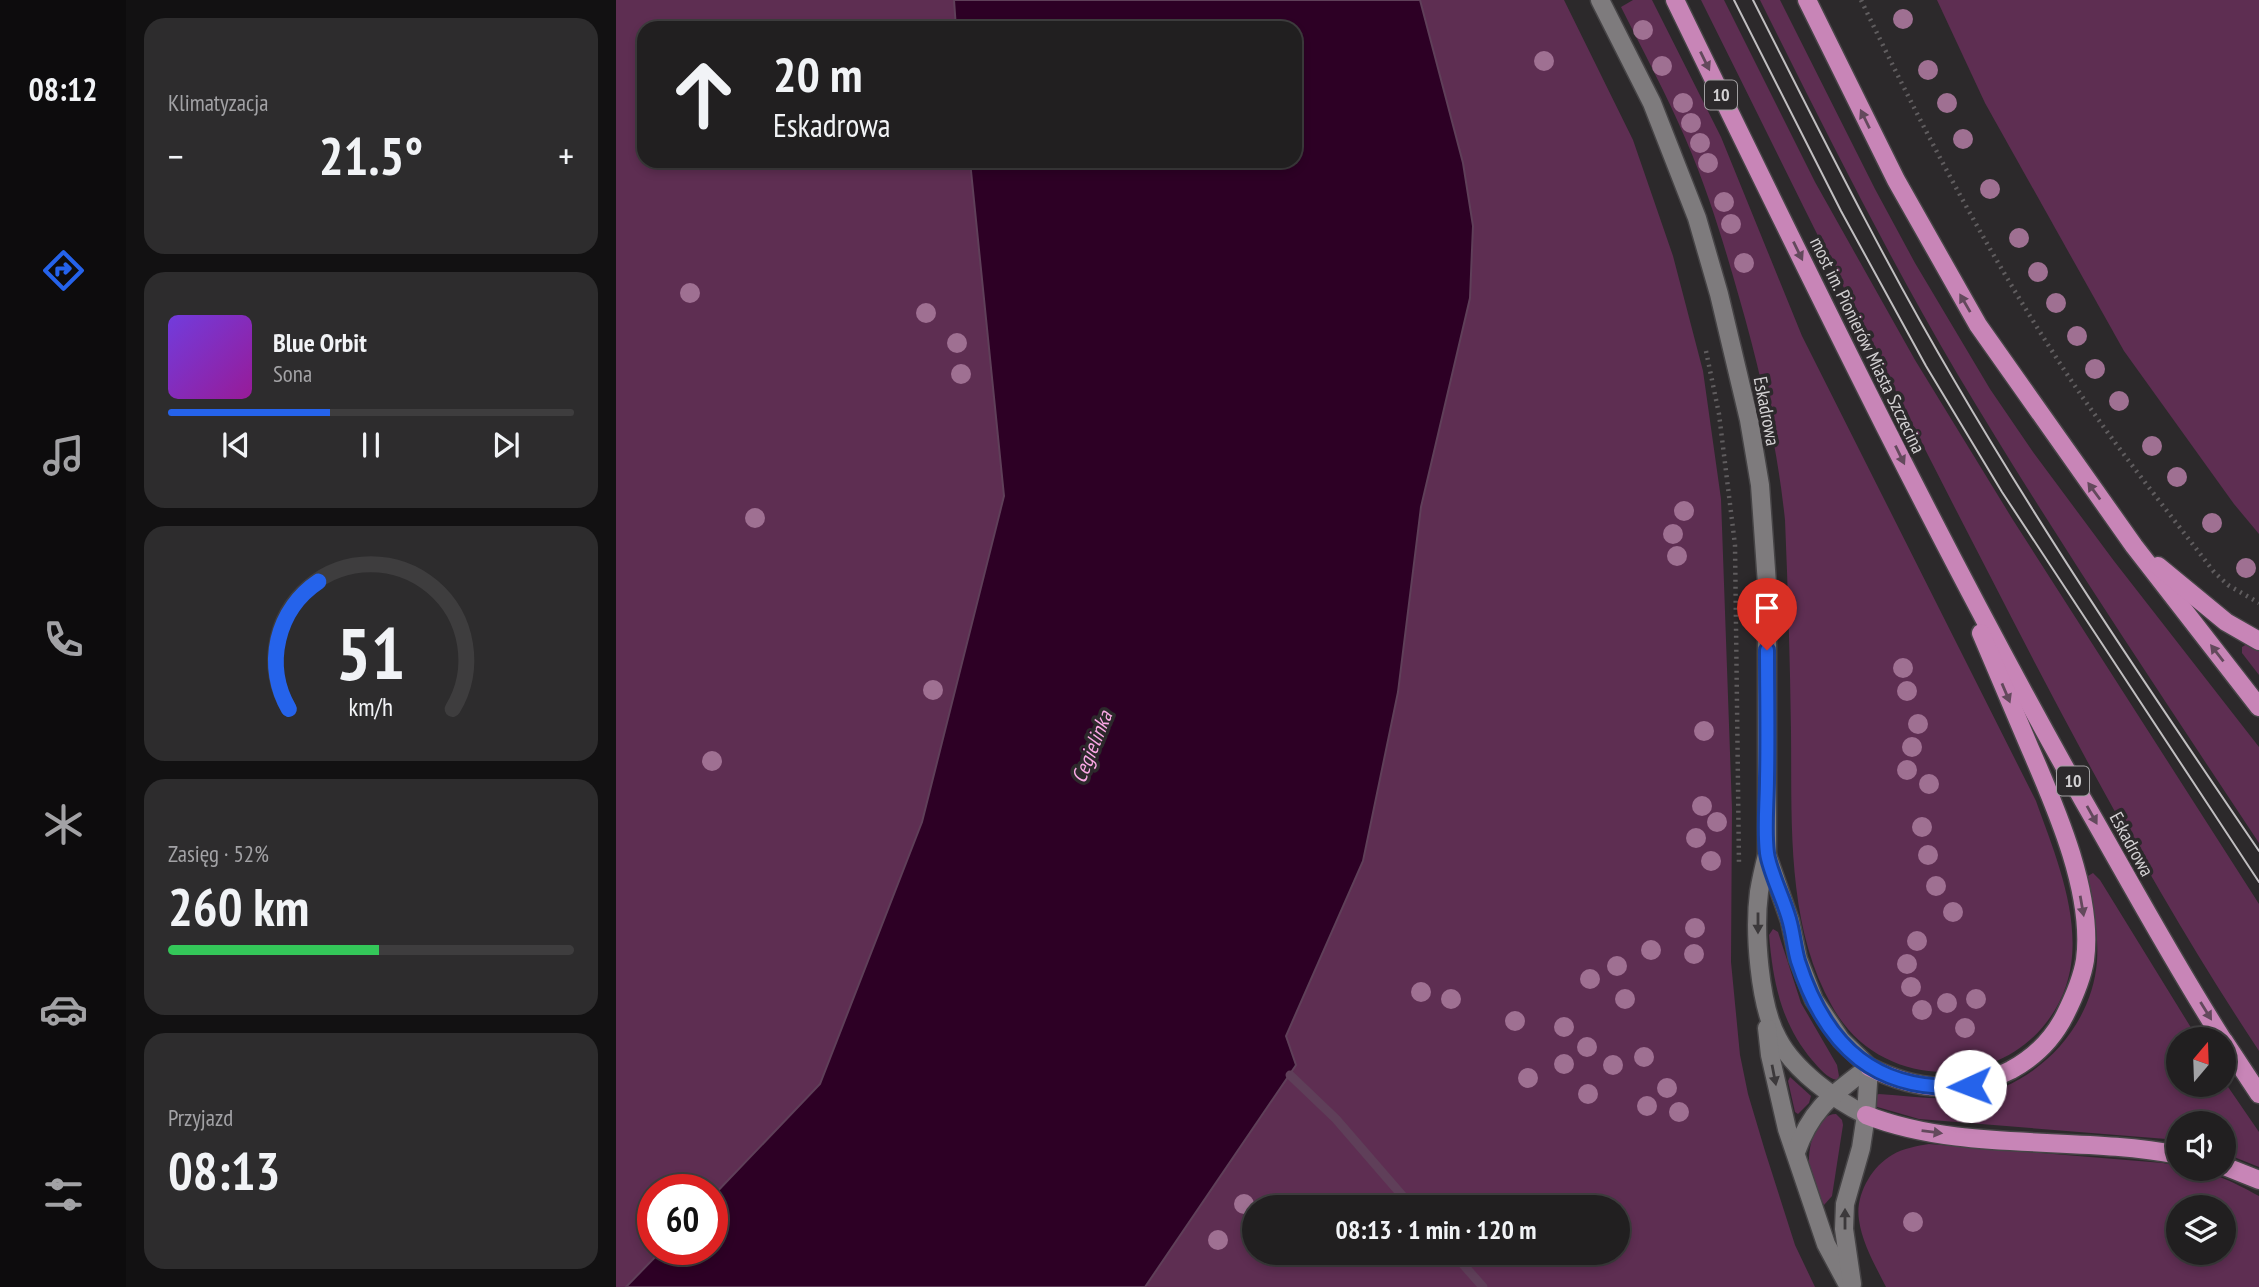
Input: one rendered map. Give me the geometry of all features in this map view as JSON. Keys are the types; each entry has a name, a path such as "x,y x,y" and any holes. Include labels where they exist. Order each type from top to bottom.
{"main road":[{"name":"most im. Pionierów Miasta Szczecina","path":"1675,0 1931,518"},
{"path":"1807,0 1896,180 1978,325 2134,546 2259,707"},
{"path":"1868,1067 1915,1085 1944,1088 1970,1086 2008,1071 2026,1062 2047,1043 2076,995 2085,960 2086,925 2069,843 1931,518"},
{"name":"Eskadrowa","path":"1931,518 2045,731 2159,935 2216,1027"},
{"path":"2134,546 2226,622 2259,640"},
{"name":"Eskadrowa","path":"2236,1059 2259,1094"},
{"path":"1866,1115 1887,1123 1931,1132 2166,1153"},
{"path":"2236,1171 2259,1180"}],"street":[{"name":"Eskadrowa","path":"1600,0 1652,103 1697,218 1719,294 1749,420 1760,485 1766,584 1767,855 1759,892 1758,923 1770,1055 1787,1129 1826,1244 1851,1287"},
{"name":"Eskadrowa","path":"1767,855 1790,921 1798,959 1814,1000 1840,1040 1868,1067 1866,1115 1861,1148 1845,1204 1844,1229 1851,1287"},
{"name":"Eskadrowa","path":"1765,1007 1778,1040 1798,1064 1833,1095 1866,1115"},
{"path":"1796,1152 1811,1118 1833,1095 1868,1067"}],"path":[{"path":"1861,0 1962,199 2055,356 2113,440 2214,572 2228,585 2259,603"},
{"path":"1706,348 1719,414 1735,545 1739,878"}],"shaded area":[{"path":"616,0 954,0 956,21 637,21 637,168 971,168 1004,496 922,822 820,1084 728,1180 728,1174 637,1174 637,1265 647,1265 626,1287 616,1287"},
{"path":"1420,0 1564,0 1633,140 1673,256 1703,371 1721,499 1732,809 1731,962 1740,1055 1748,1094 1795,1245 1815,1287 1145,1287 1296,1065 1286,1036 1363,861 1398,692 1421,507 1470,298 1473,226 1463,163"},
{"path":"1633,0 1652,0 1721,137 1802,336 2036,801 2060,868 2071,916 2073,940 2066,986 2048,1021 2022,1047 1990,1064 1955,1071 1920,1070 1886,1058 1856,1037 1832,1006 1817,974 1799,907 1792,837 1785,520 1772,435 1747,324 1708,198 1679,123 1621,7"},
{"path":"1701,0 1724,0 1815,182 1915,360 2013,520 2259,904 2259,1051 2151,875 2052,695 1915,430"},
{"path":"1760,0 1780,0 1875,189 1915,263 1990,389 2114,561 2259,747 2259,843 2068,552 1958,375 1880,236"},
{"path":"1937,0 2259,0 2259,534 2234,504 2124,351 1985,103"},
{"path":"2247,644 2259,650 2259,675 2242,653 2242,647"},
{"path":"2093,873 2100,880 2191,1027 2166,1027 2166,1097 2235,1097 2259,1132 2259,1167 2236,1158 2236,1111 2166,1111 2166,1139 1919,1119 1874,1106 1874,1096 1879,1094 1947,1098 1970,1097 1994,1091 2017,1081 2038,1067 2056,1050 2072,1031 2093,986 2097,939 2088,876"},
{"path":"1773,929 1778,932 1801,1003 1837,1065 1837,1080 1827,1075 1812,1060 1801,1046 1786,1017 1773,969 1769,935"},
{"path":"1790,1077 1811,1096 1809,1103 1798,1114 1795,1112 1788,1081"},
{"path":"1836,1114 1843,1125 1832,1196 1824,1205 1811,1174 1810,1148 1818,1125 1829,1115"},
{"path":"1929,1144 2163,1163 2166,1164 2166,1181 2230,1181 2259,1196 2259,1287 1886,1287 1863,1237 1858,1211 1862,1192 1877,1167 1892,1155"}],"water":[{"name":"Cegielinka","path":"954,0 1420,0 1463,163 1473,226 1470,298 1421,507 1398,692 1363,861 1286,1036 1296,1065 1145,1287 626,1287 647,1265 728,1265 728,1180 820,1084 922,822 1004,496 971,168 1302,168 1302,21 956,21"}],"waterway":[{"path":"1290,1075 1336,1119 1402,1195"},
{"path":"1464,1265 1483,1287"}],"tram line":[{"path":"1734,0 1841,211 1926,366 2002,492 2259,882"},
{"path":"1753,0 1875,239 1954,380 2064,559 2259,851"}],"route":[{"path":"1767,650 1767,855 1782,893 1798,959 1814,1000 1840,1040 1868,1067 1915,1085 1944,1088 1970,1086"}]}
